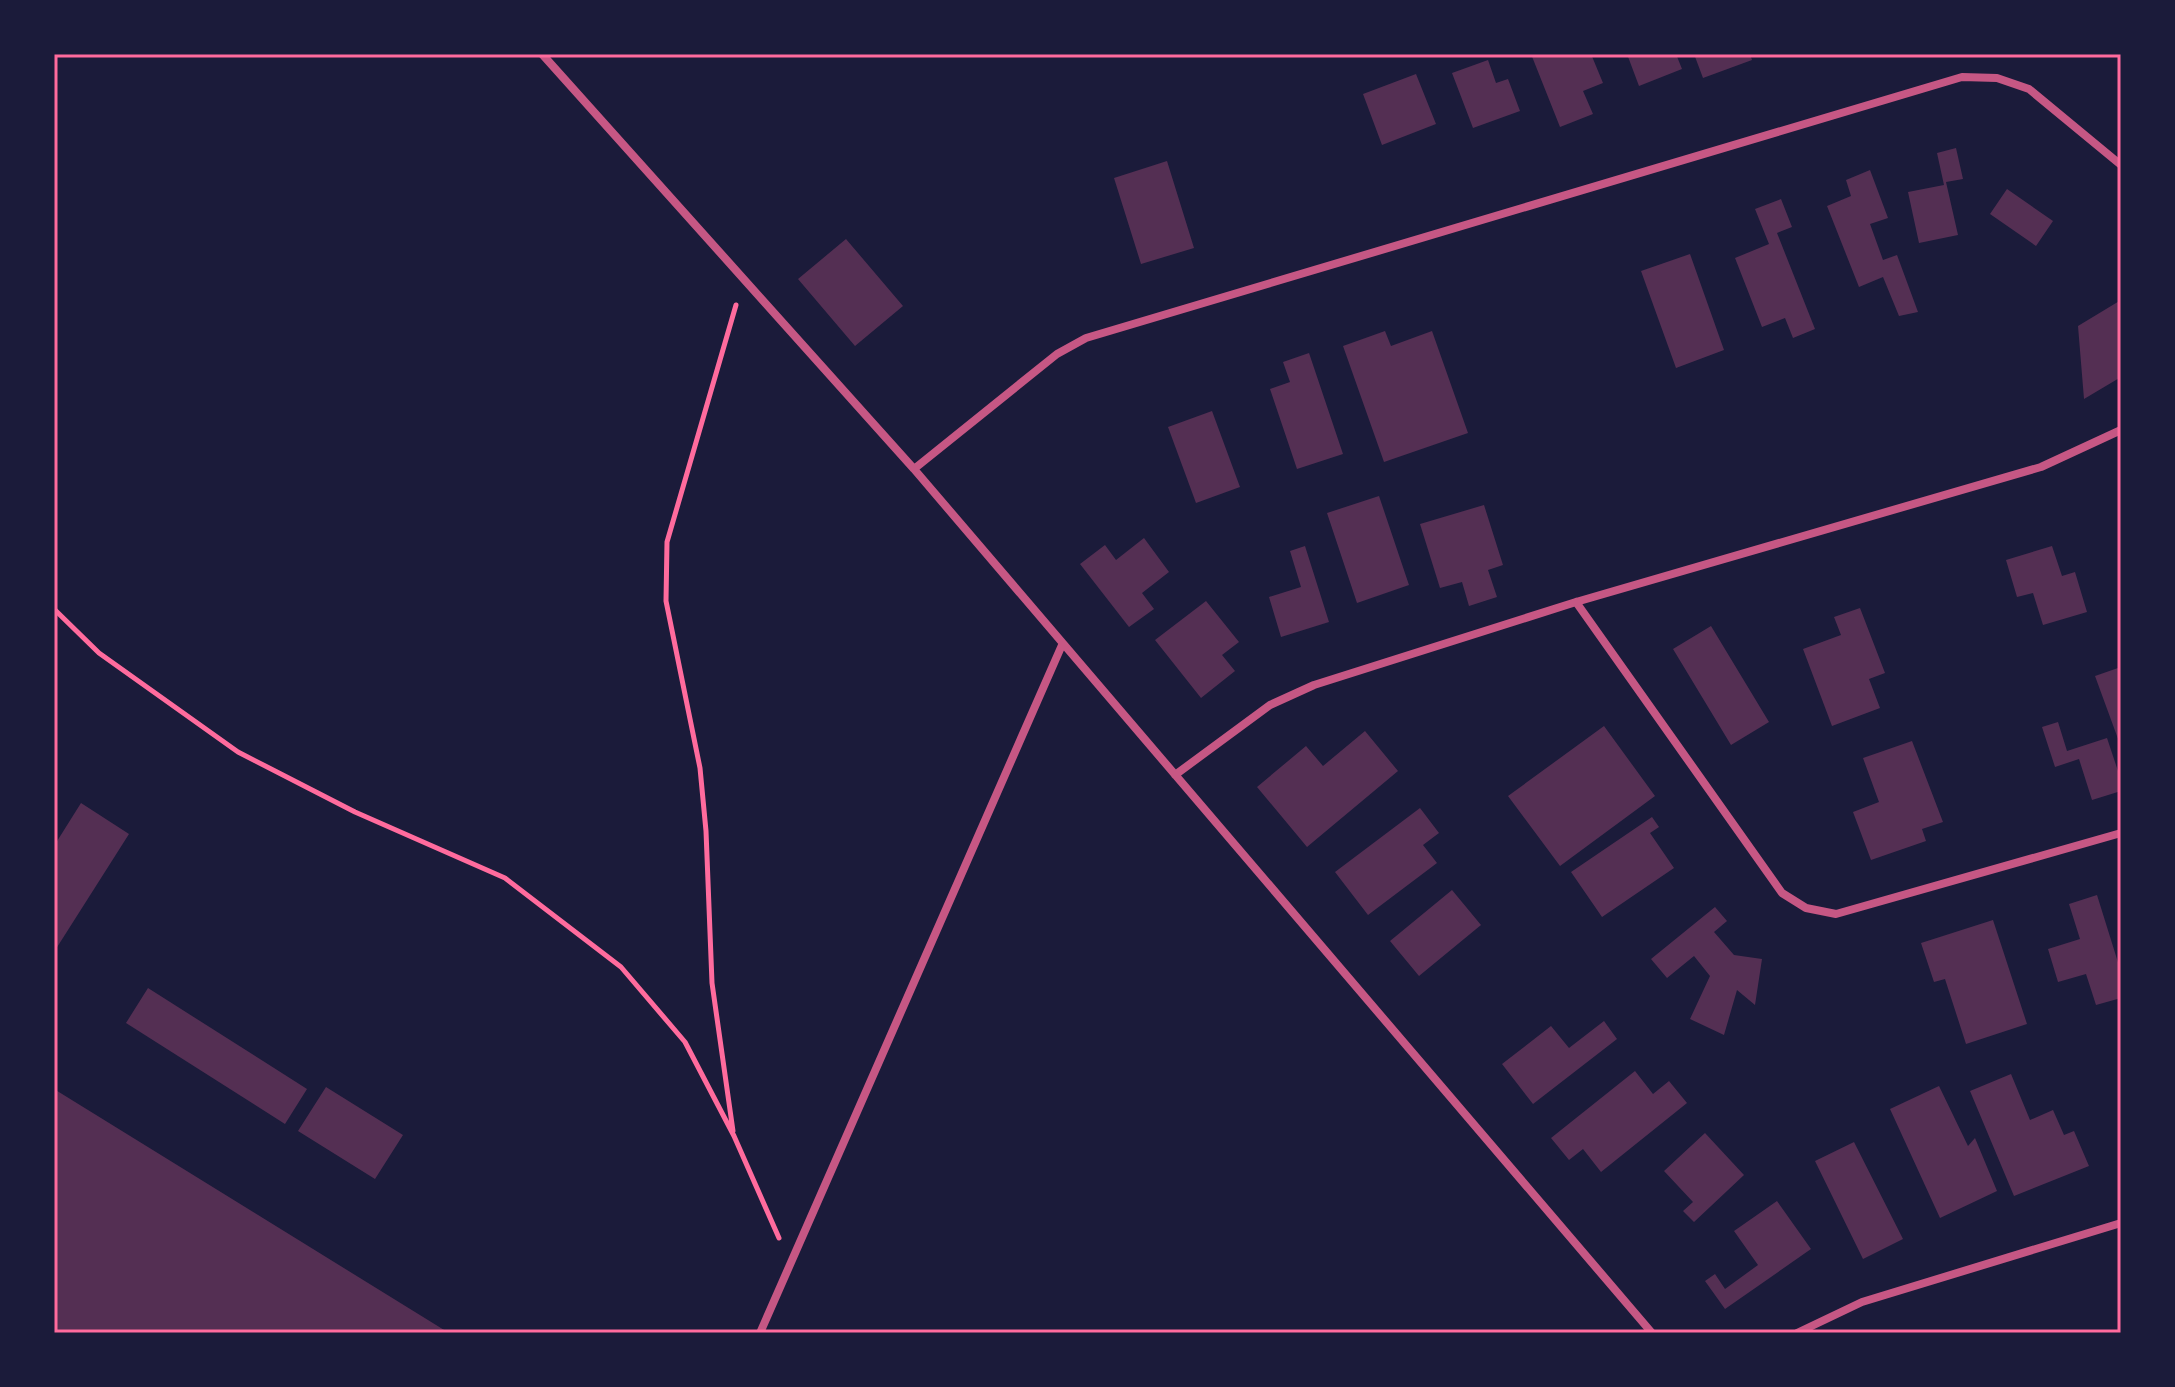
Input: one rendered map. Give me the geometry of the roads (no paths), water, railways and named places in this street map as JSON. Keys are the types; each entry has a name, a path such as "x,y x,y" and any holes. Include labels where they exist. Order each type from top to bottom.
{"street":[{"path":"542,54 914,469 1652,1333"},
{"path":"914,469 1057,354 1086,338 1962,77 1997,78 2029,89 2121,165"},
{"path":"1175,775 1270,705 1314,685 1576,602 2041,467 2121,430"},
{"path":"1576,602 1782,893 1806,908 1836,914 2121,833"},
{"path":"760,1333 1062,645"},
{"path":"1797,1333 1862,1302 2121,1223"}]}
